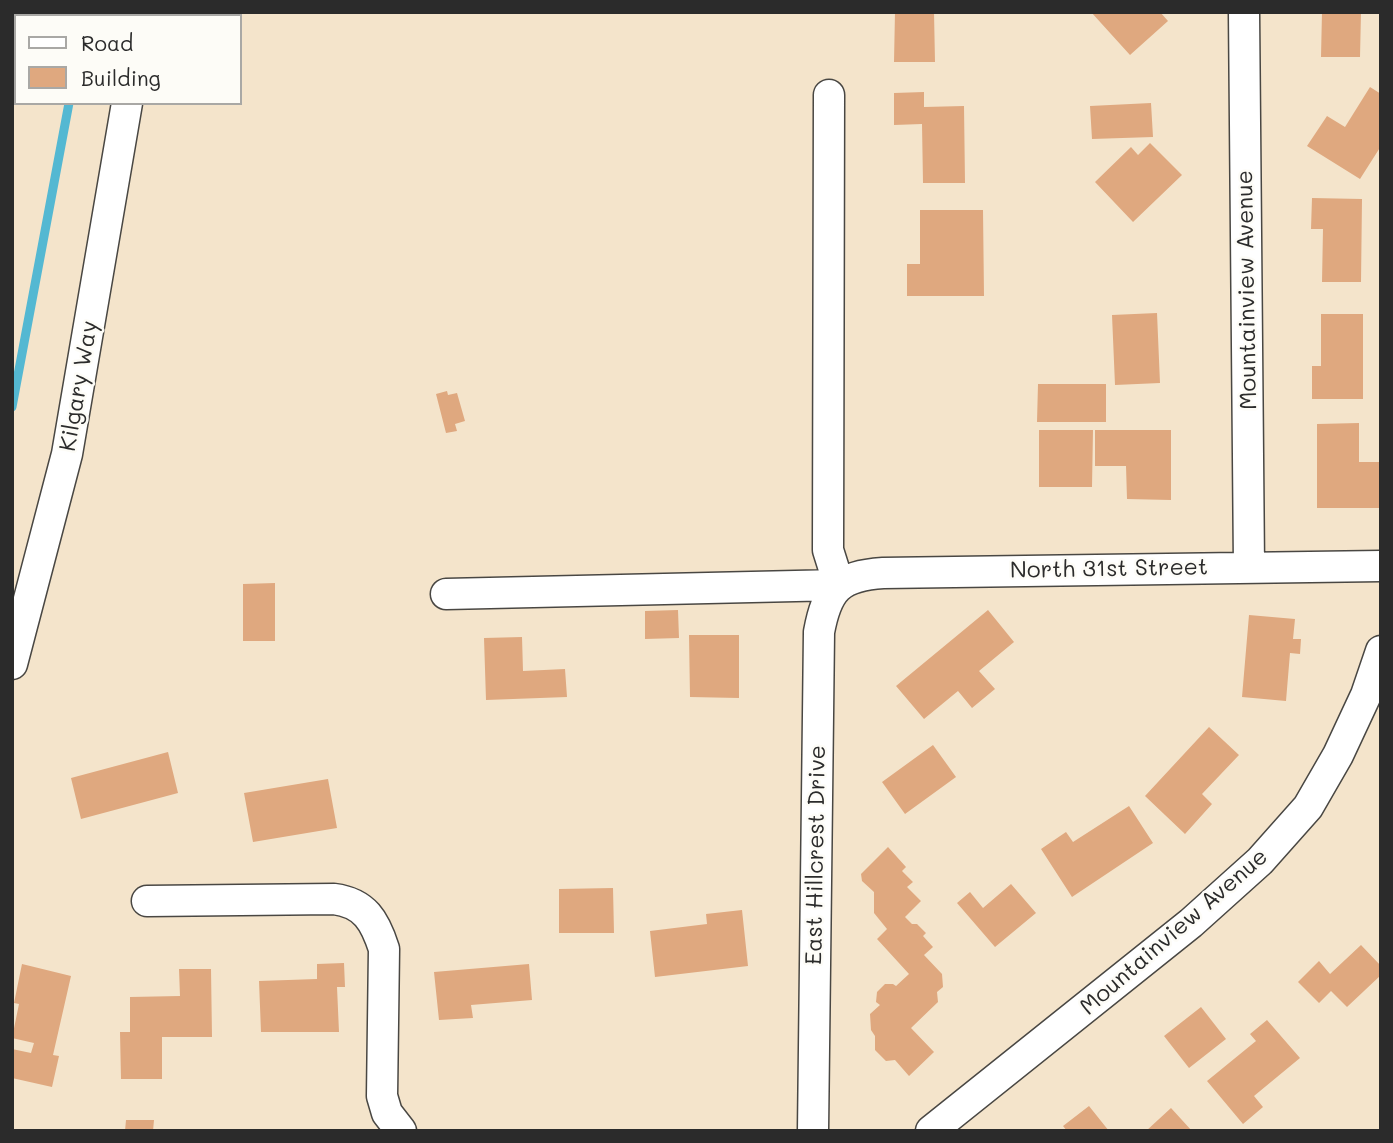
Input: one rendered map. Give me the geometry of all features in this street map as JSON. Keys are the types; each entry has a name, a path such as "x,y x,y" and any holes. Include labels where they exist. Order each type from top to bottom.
{"street":[{"name":"Mountainview Avenue","path":"1244,12 1249,567"},
{"path":"829,95 828,550 839,584"},
{"name":"Kilgary Way","path":"12,664 68,454 127,105"},
{"name":"North 31st Street","path":"446,594 839,584 863,574 883,573 1381,566"},
{"name":"East Hillcrest Drive","path":"813,1131 820,632 823,611 829,596 839,584"},
{"name":"Mountainview Avenue","path":"931,1131 1191,923 1260,861 1308,807 1338,755 1366,695 1381,651"},
{"path":"147,901 334,900 348,901 360,906 379,931 384,949 382,1097 387,1113 401,1131"}],"building":[{"path":"895,12 934,12 935,62 894,62"},
{"path":"1091,12 1160,12 1168,21 1130,55"},
{"path":"1322,12 1361,12 1360,57 1321,57"},
{"path":"1370,87 1381,94 1381,146 1360,179 1307,146 1327,116 1345,127"},
{"path":"924,92 924,107 964,106 965,183 923,183 922,124 894,125 894,93"},
{"path":"1151,103 1153,137 1092,139 1090,106"},
{"path":"1150,143 1182,175 1133,222 1095,182 1131,147 1138,155"},
{"path":"1312,198 1362,199 1361,282 1322,282 1323,229 1311,229"},
{"path":"920,210 983,210 984,296 907,296 907,264 920,264"},
{"path":"1157,313 1160,383 1115,385 1112,315"},
{"path":"1321,314 1363,314 1363,399 1312,399 1312,366 1321,366"},
{"path":"1038,384 1106,384 1106,422 1037,422"},
{"path":"447,391 448,395 457,393 465,421 455,424 457,431 446,433 436,394"},
{"path":"1359,423 1359,462 1381,462 1381,508 1317,508 1317,424"},
{"path":"1039,430 1093,430 1092,487 1039,487"},
{"path":"1095,430 1171,430 1171,500 1127,499 1126,466 1095,466"},
{"path":"275,583 275,641 243,641 243,584"},
{"path":"678,610 679,638 645,639 645,611"},
{"path":"988,610 1014,642 979,671 995,689 972,708 958,691 924,719 896,686"},
{"path":"1249,615 1295,619 1293,639 1301,639 1300,654 1290,653 1286,701 1242,697"},
{"path":"689,635 739,635 739,698 690,697"},
{"path":"522,637 523,671 565,669 567,697 486,700 484,638"},
{"path":"1209,727 1239,755 1202,794 1212,804 1185,834 1145,796"},
{"path":"933,745 956,777 905,814 882,782"},
{"path":"168,752 178,793 81,819 71,778"},
{"path":"328,779 337,828 253,842 244,793"},
{"path":"1129,806 1153,843 1072,897 1041,849 1066,832 1073,842"},
{"path":"888,847 906,867 902,871 913,882 907,887 921,901 905,917 926,933 923,936 933,947 924,955 942,974 943,987 937,992 938,1002 911,1028 934,1052 909,1076 895,1060 886,1061 875,1050 875,1036 871,1030 870,1014 880,1005 876,1002 877,992 885,984 896,986 909,974 877,939 887,929 874,913 874,892 862,881 861,874"},
{"path":"1011,884 1036,913 995,947 957,903 970,892 983,908"},
{"path":"613,888 614,933 559,933 559,889"},
{"path":"742,910 748,966 655,977 650,931 707,924 706,914"},
{"path":"1361,945 1381,966 1381,975 1347,1007 1331,991 1319,1003 1298,982 1319,961 1330,974"},
{"path":"344,963 345,987 337,987 339,1032 261,1032 259,981 317,979 317,964"},
{"path":"22,964 71,976 53,1055 59,1056 52,1087 12,1078 12,1049 31,1053 34,1043 12,1038 19,1004 14,1003"},
{"path":"529,964 532,1000 471,1005 473,1018 439,1020 434,972"},
{"path":"179,969 211,969 212,1037 162,1037 162,1079 121,1079 120,1032 130,1032 130,997 180,996"},
{"path":"1201,1007 1226,1039 1189,1068 1164,1036"},
{"path":"1267,1020 1300,1058 1254,1096 1263,1107 1243,1124 1207,1081 1256,1041 1250,1034"},
{"path":"1089,1106 1109,1131 1067,1131 1063,1126"},
{"path":"1171,1108 1192,1131 1146,1131"},
{"path":"126,1120 154,1120 153,1131 125,1131"}],"waterway":[{"path":"12,407 69,105"}]}
